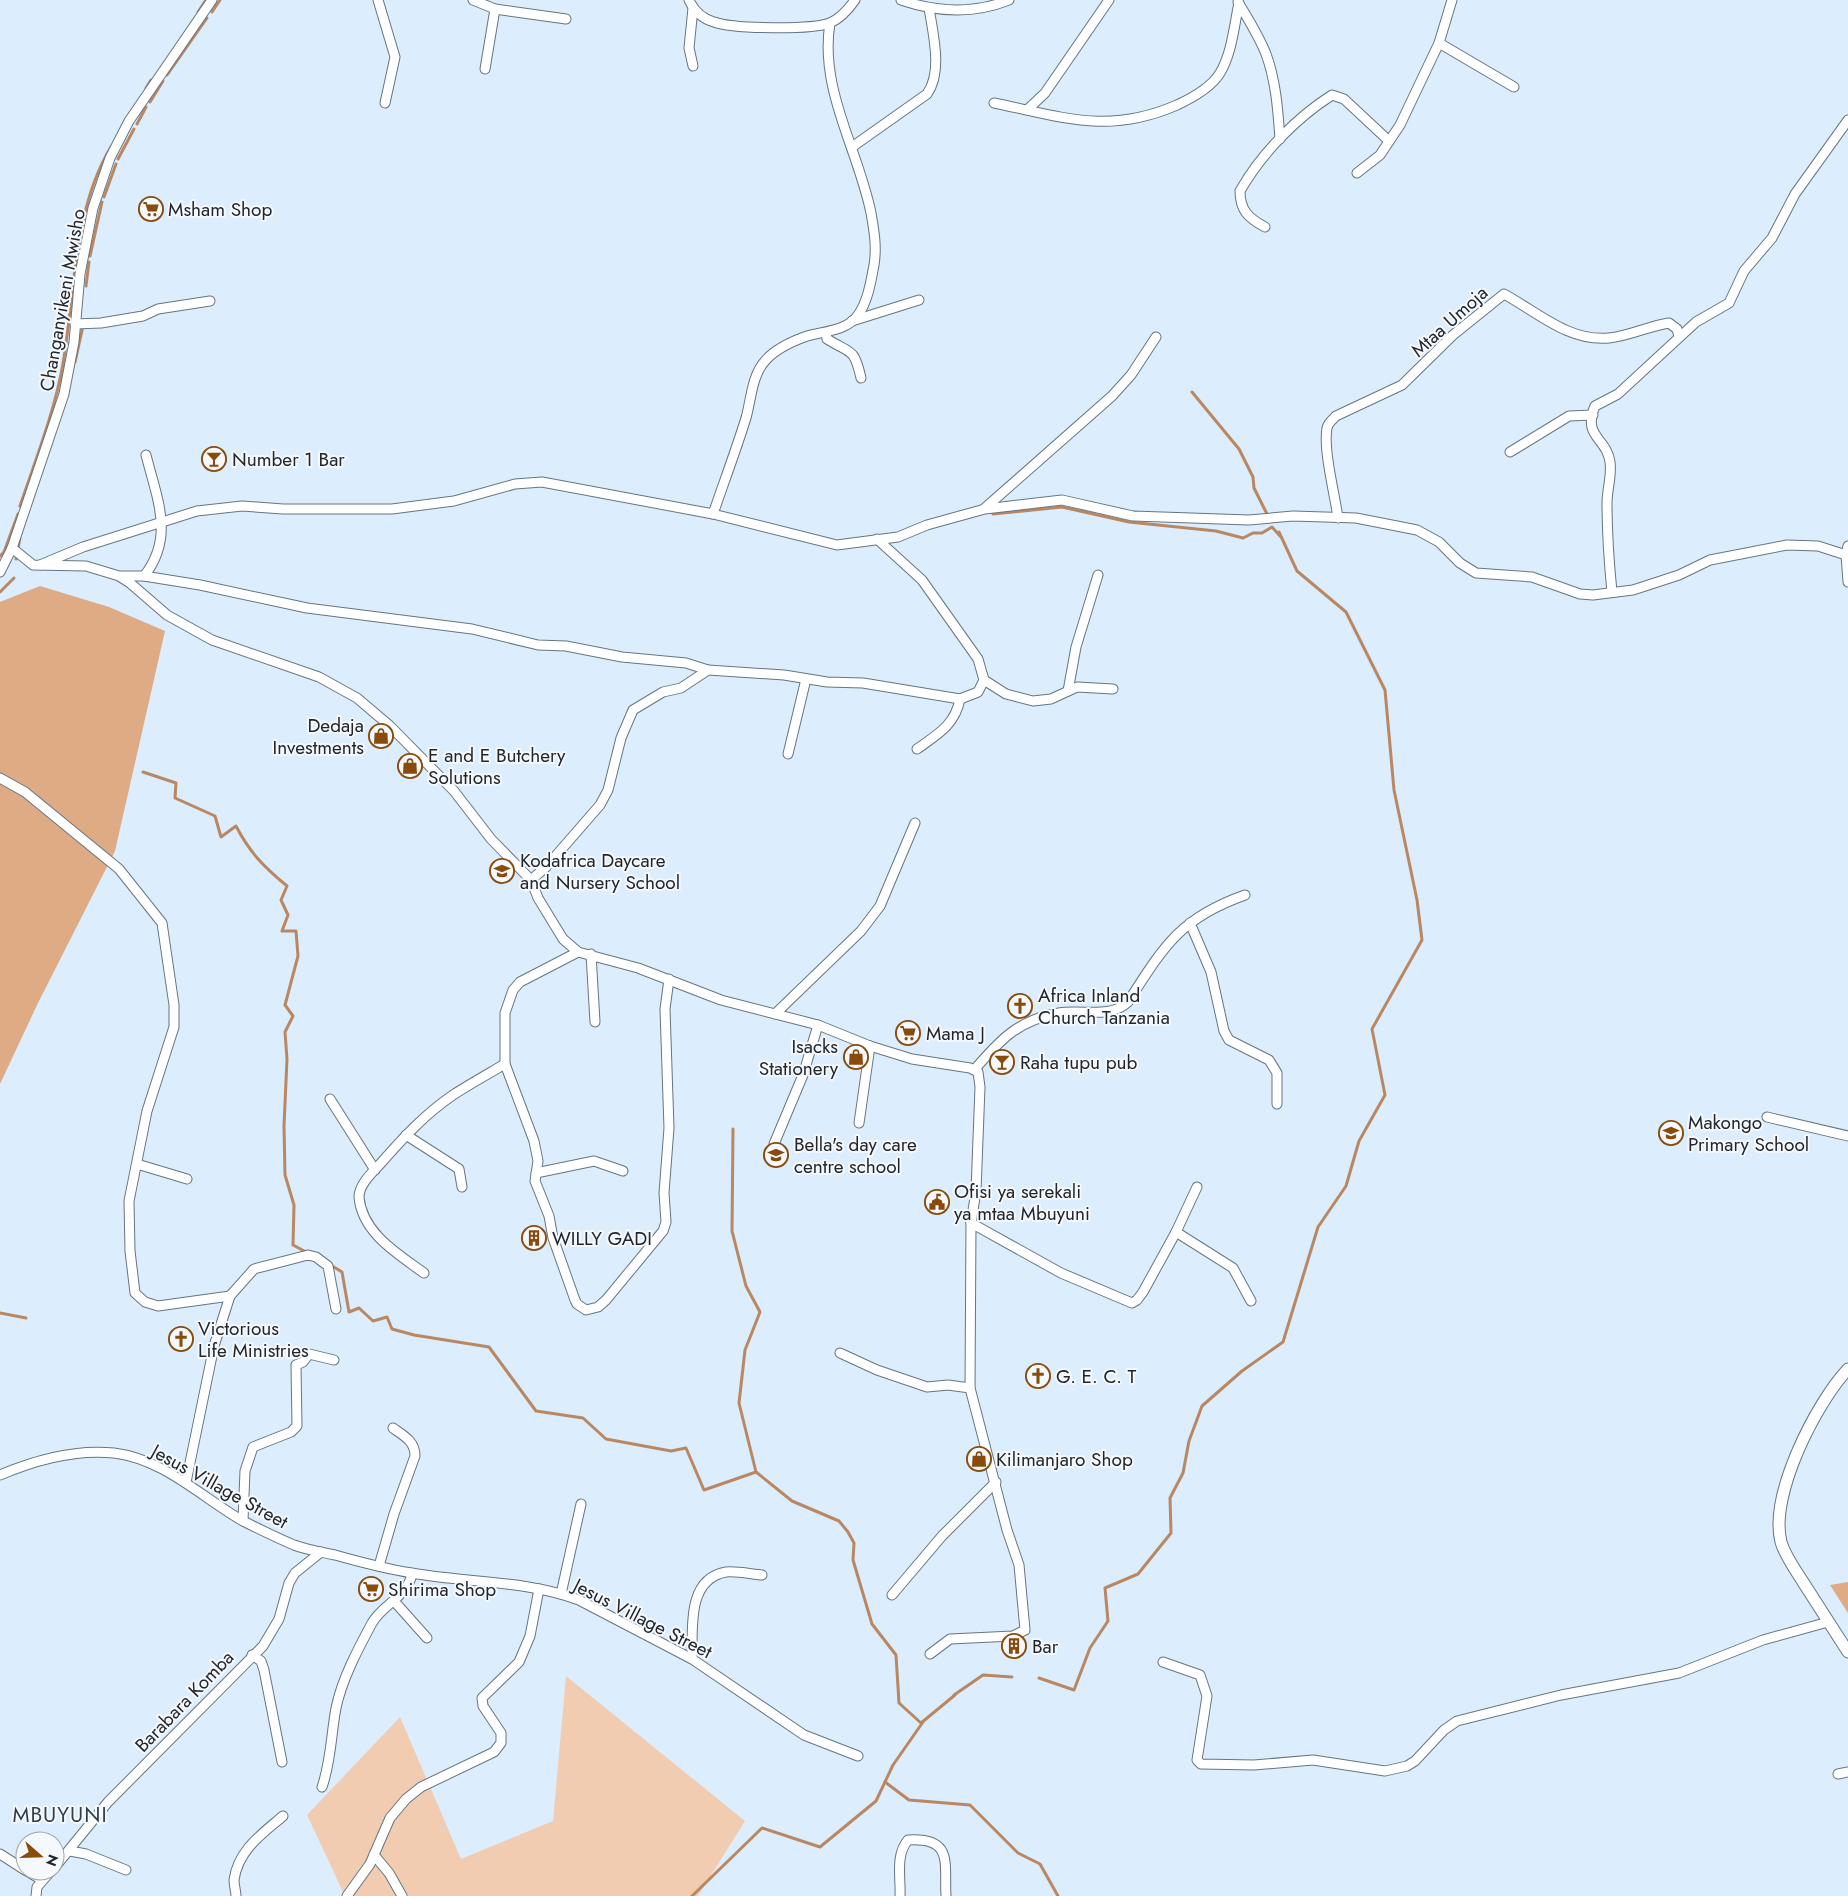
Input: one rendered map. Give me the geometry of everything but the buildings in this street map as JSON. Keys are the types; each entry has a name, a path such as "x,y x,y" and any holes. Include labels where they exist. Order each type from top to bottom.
{"street":[{"name":"Changanyikeni Mwisho","path":"2,570 12,548 64,394 75,324 80,274 93,208 110,158 129,121 212,0"},
{"path":"378,0 395,57 384,103"},
{"path":"473,0 495,9 566,19"},
{"path":"691,4 704,18 726,25 818,26 840,18 855,0"},
{"path":"901,0 929,8 974,9 996,5 1009,0"},
{"path":"1028,110 1045,93 1108,0"},
{"path":"1357,173 1380,156 1400,125 1439,43 1452,0"},
{"path":"994,103 1088,122 1120,122 1150,116 1190,99 1219,75 1230,47 1238,2"},
{"path":"1238,2 1270,65 1277,105 1280,139"},
{"path":"691,4 689,48 693,66"},
{"path":"852,147 927,94 932,88 935,68 929,8"},
{"path":"485,69 495,9"},
{"path":"830,23 828,56 831,82 868,197 876,249 869,289 862,308 852,322"},
{"path":"1439,43 1514,87"},
{"path":"1265,227 1253,221 1244,212 1240,191 1246,179 1280,139 1332,95 1344,98 1389,141"},
{"path":"1612,592 1607,501 1611,476 1610,459 1606,449 1594,437 1591,422 1598,403 1618,394 1696,322 1729,303 1744,271 1772,238 1795,194 1848,120"},
{"name":"Mtaa Umoja","path":"1338,518 1327,444 1326,427 1329,422 1336,416 1402,385 1453,335 1504,294 1575,335 1589,338 1610,338 1669,323 1677,329 1678,337"},
{"path":"713,514 746,416 758,372 765,360 795,341 826,333 852,322 919,300"},
{"path":"75,324 101,323 142,316 158,309 210,301"},
{"path":"826,333 827,339 851,351 861,378"},
{"path":"985,509 1112,396 1131,375 1156,337"},
{"path":"1510,452 1568,416 1592,415"},
{"path":"144,576 160,552 162,521 146,455"},
{"path":"40,565 83,547 197,511 242,506 283,510 392,508 428,505 454,501 515,484 542,482 713,514 837,545 898,537 927,525 985,509 1062,500 1133,516 1262,519 1356,518 1416,530 1440,542 1460,563 1476,573 1532,577 1580,594 1592,595 1633,590 1663,580 1710,560 1787,544 1847,550 1848,582"},
{"path":"877,539 922,580 978,659 984,680 1006,694 1033,701 1051,699 1077,687 1113,689"},
{"path":"12,548 28,562 40,565 86,566 119,576 130,583 167,615 212,640 319,677 357,698 430,765 491,839 531,880 538,898 563,939 578,952 591,954 669,979 721,1000 818,1025 870,1046 912,1059 975,1069 980,1077 980,1088 976,1191 971,1223 970,1388 976,1418 996,1482 1007,1530 1019,1565 1022,1581 1023,1625 1025,1630 1013,1636 950,1639 930,1654"},
{"path":"1068,691 1076,647 1098,575"},
{"path":"119,576 144,576 240,592 307,608 472,628 538,645 566,646 622,657 686,663 708,670 784,675 960,698 978,692 984,680"},
{"path":"531,880 546,867 600,804 608,790 621,738 633,710 663,692 681,688 708,670"},
{"path":"788,754 806,679"},
{"path":"918,749 950,724 957,712 960,698"},
{"path":"0,778 26,792 119,869 162,923 174,1005 174,1027 146,1111 129,1201 130,1251 135,1293 145,1302 158,1306 230,1296"},
{"path":"775,1014 861,931 880,906 915,823"},
{"path":"975,1069 1003,1037 1030,1022 1060,1013 1120,1010 1128,1002 1169,942 1190,923 1214,907 1245,895"},
{"path":"1190,923 1210,972 1224,1031 1229,1040 1269,1060 1277,1073 1277,1104"},
{"path":"578,952 520,982 512,990 506,1013 505,1064 534,1141 537,1152 536,1184 549,1216 553,1238 575,1300 577,1304 586,1310 598,1307 664,1231 666,1222 664,1193 669,1090 665,1009 669,979"},
{"path":"591,954 595,1022"},
{"path":"774,1144 803,1075 818,1025"},
{"path":"859,1123 870,1046"},
{"path":"424,1272 387,1246 369,1226 364,1215 360,1192 362,1184 406,1135 452,1096 505,1064"},
{"path":"330,1099 375,1170"},
{"path":"1768,1117 1848,1136"},
{"path":"406,1135 459,1169 462,1187"},
{"path":"536,1173 594,1161 623,1171"},
{"path":"137,1164 187,1180"},
{"path":"971,1223 1061,1274 1132,1303 1143,1292 1176,1232 1197,1187"},
{"path":"1176,1232 1233,1268 1251,1301"},
{"path":"186,1482 214,1346 230,1296 254,1270 308,1255 316,1257 328,1266 336,1309"},
{"path":"840,1353 877,1370 927,1387 948,1385 970,1388"},
{"path":"242,1520 245,1471 250,1451 259,1444 291,1432 297,1426 296,1366 303,1362 309,1354 334,1360"},
{"path":"1848,1369 1825,1402 1797,1451 1781,1504 1778,1527 1782,1544 1790,1561 1848,1652"},
{"path":"379,1566 415,1456 415,1450 408,1438 393,1428"},
{"name":"Jesus Village Street","path":"0,1475 23,1465 55,1457 98,1452 138,1459 186,1482 242,1520 295,1545 412,1574 538,1589 561,1594 579,1600 692,1659 804,1735 858,1756"},
{"path":"892,1594 942,1536 996,1482"},
{"path":"561,1594 581,1504"},
{"name":"Barabara Komba","path":"65,1856 108,1802 263,1646 279,1620 289,1582 296,1573 321,1552"},
{"path":"692,1659 692,1616 696,1597 703,1586 726,1572 762,1576"},
{"path":"322,1787 328,1772 337,1705 342,1689 374,1621 408,1587 412,1574"},
{"path":"347,1896 374,1855 390,1818 414,1792 494,1752 500,1746 501,1733 481,1701 519,1662 530,1636 538,1589"},
{"path":"394,1601 427,1638"},
{"path":"1163,1662 1200,1674 1205,1685 1207,1696 1197,1760 1201,1764 1254,1766 1313,1760 1385,1771 1407,1766 1415,1761 1444,1730 1457,1721 1561,1695 1679,1673 1763,1640 1828,1622"},
{"path":"252,1655 261,1661 264,1670 282,1762"},
{"path":"1838,1774 1848,1772"},
{"path":"236,1896 234,1881 244,1855 253,1841 282,1816"},
{"path":"900,1896 900,1858 903,1845 908,1840 917,1840 936,1845 943,1852 946,1859 946,1896"},
{"path":"70,1851 95,1857 126,1870"},
{"path":"0,1854 15,1863"},
{"path":"374,1855 389,1873 402,1896"},
{"path":"36,1896 37,1887 41,1881"}],"shaded area":[{"path":"40,586 109,607 165,631 115,851 37,1005 0,1084 0,602"},
{"path":"1848,1582 1848,1613 1830,1585"},
{"path":"566,1676 745,1821 698,1896 345,1896 307,1815 400,1717 461,1859 553,1821"}],"waterway":[{"path":"198,12 206,0"},
{"path":"212,12 220,0"},
{"path":"167,75 207,18"},
{"path":"146,88 151,80"},
{"path":"150,102 163,81"},
{"path":"137,124 146,107"},
{"path":"118,159 134,129"},
{"path":"20,506 44,436 63,364 82,224 89,197 111,147"},
{"path":"104,197 116,164"},
{"path":"90,256 102,202"},
{"path":"86,286 89,262"},
{"path":"75,362 83,326"},
{"path":"1192,392 1239,449 1253,477 1254,488 1268,516"},
{"path":"993,514 1062,507 1129,522 1216,531 1243,538 1253,533 1262,533 1272,527 1280,536"},
{"path":"0,556 4,552 18,514"},
{"path":"1039,1678 1074,1690 1090,1648 1108,1621 1105,1588 1138,1574 1171,1533 1170,1498 1183,1473 1189,1441 1202,1406 1242,1371 1283,1342 1318,1227 1346,1186 1359,1141 1385,1095 1372,1029 1422,940 1417,900 1394,790 1385,690 1346,612 1297,571 1279,532"},
{"path":"16,559 20,538"},
{"path":"0,592 14,578"},
{"path":"143,772 176,783 175,798 215,816 221,837 236,826 258,859 287,886 281,900 288,915 282,931 296,931 298,956 285,1005 293,1016 285,1032 287,1059 284,1126 285,1175 294,1205 293,1245 308,1253"},
{"path":"733,1129 732,1231 746,1286 760,1312 745,1350 739,1403 756,1472"},
{"path":"329,1264 342,1272 349,1312 359,1308 373,1321 387,1317 392,1329 414,1335 489,1347 536,1411 583,1418 606,1439 671,1451 686,1448 704,1490 756,1472 792,1501 839,1521 854,1543 853,1560 872,1624 896,1655 899,1703 921,1723 955,1695"},
{"path":"0,1313 26,1318"},
{"path":"954,1695 983,1675 1012,1677"},
{"path":"692,1896 762,1828 820,1847 876,1801 893,1765 923,1722"},
{"path":"885,1782 909,1800 970,1805 1018,1853 1040,1864 1058,1896"}],"place":[{"name":"Msham Shop","path":"151,209"},
{"name":"Number 1 Bar","path":"214,459"},
{"name":"Dedaja Investments","path":"381,736"},
{"name":"E and E Butchery Solutions","path":"410,766"},
{"name":"Kodafrica Daycare and Nursery School","path":"502,871"},
{"name":"Africa Inland Church Tanzania","path":"1020,1006"},
{"name":"Mama J","path":"908,1033"},
{"name":"Isacks Stationery","path":"856,1057"},
{"name":"Raha tupu pub","path":"1002,1062"},
{"name":"Makongo Primary School","path":"1671,1133"},
{"name":"Bella's day care centre school","path":"776,1155"},
{"name":"Ofisi ya serekali ya mtaa Mbuyuni","path":"937,1202"},
{"name":"WILLY GADI","path":"534,1238"},
{"name":"Victorious Life Ministries","path":"181,1339"},
{"name":"G. E. C. T","path":"1038,1376"},
{"name":"Kilimanjaro Shop","path":"979,1459"},
{"name":"Shirima Shop","path":"371,1589"},
{"name":"Bar","path":"1014,1646"}],"district":[{"name":"MBUYUNI","path":"60,1815"}]}
